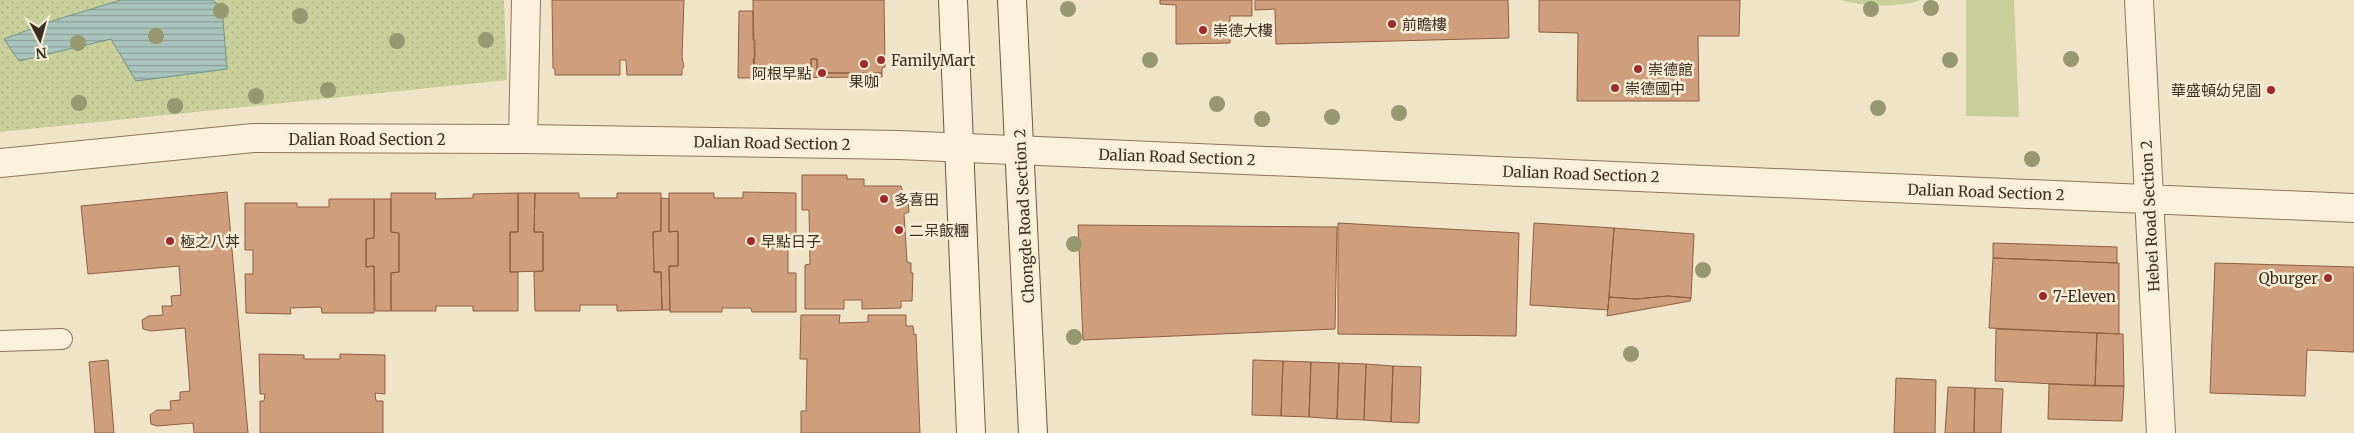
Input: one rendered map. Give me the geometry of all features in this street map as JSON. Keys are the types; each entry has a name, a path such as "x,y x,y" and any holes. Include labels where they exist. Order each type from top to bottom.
{"street":[{"path":"523,139 526,0"},
{"path":"953,0 971,433"},
{"name":"Chongde Road Section 2","path":"1012,0 1034,433"},
{"name":"Hebei Road Section 2","path":"2139,0 2161,433"},
{"name":"Dalian Road Section 2","path":"0,163 253,138 523,139 959,147 2354,208"}],"lane":[{"path":"0,341 62,339"}],"green space":[{"path":"0,0 504,0 507,80 0,132"},
{"path":"1841,0 1921,0 1912,3 1881,6"},
{"path":"1966,0 2014,0 2019,117 1966,116"}],"water":[{"path":"121,0 212,0 222,7 227,69 136,81 111,39 19,61 4,39 52,21"}],"building":[{"path":"552,0 684,0 682,57 684,67 682,75 627,75 626,60 620,60 620,75 555,75 555,69 553,68"},
{"path":"753,0 884,0 885,67 882,68 882,73 817,73 817,59 811,59 811,74 755,74 753,59 755,57 755,40 753,40"},
{"name":"崇德大樓","path":"1160,0 1252,0 1252,16 1230,16 1230,43 1176,44 1176,5 1160,4"},
{"name":"前瞻樓","path":"1255,0 1508,0 1509,38 1276,44 1275,9 1255,10"},
{"name":"崇德館","path":"1539,0 1740,0 1739,36 1698,36 1699,101 1577,101 1578,33 1539,32"},
{"path":"739,11 753,11 755,74 811,74 811,59 817,59 817,73 882,73 882,77 738,78"},
{"path":"802,175 847,175 847,179 864,179 864,186 901,186 903,193 908,199 909,212 904,214 907,262 911,263 911,273 913,273 912,301 901,301 901,308 862,309 862,300 844,300 844,309 805,309 805,265 810,264 809,210 802,210"},
{"path":"227,192 248,433 194,433 193,423 157,426 151,424 150,415 157,410 171,410 170,401 180,400 180,392 190,391 185,328 151,331 143,329 142,320 149,316 163,315 162,306 172,306 171,296 181,295 179,266 88,274 81,206"},
{"path":"743,192 796,193 796,239 788,239 788,273 796,273 796,312 752,312 751,308 722,308 722,312 670,312 669,266 678,266 678,231 669,232 669,193 714,193 714,198 743,198"},
{"path":"391,193 436,193 435,199 473,198 473,194 518,193 518,232 510,232 510,272 518,272 518,311 473,311 473,306 436,306 436,311 391,311 391,273 399,272 399,233 391,232"},
{"path":"518,193 535,193 534,232 543,232 543,271 510,272 510,232 518,232"},
{"path":"535,193 579,193 579,198 617,198 617,193 661,193 661,231 653,232 654,272 661,272 662,310 617,311 617,305 580,305 580,311 535,311 534,272 543,271 543,232 534,232"},
{"path":"661,198 669,199 669,232 678,231 678,266 669,266 670,310 662,310 661,272 654,272 653,232 661,231"},
{"path":"329,199 374,199 374,238 366,239 366,267 374,266 374,313 322,313 321,307 290,308 291,314 246,313 245,274 253,274 253,250 245,250 245,203 297,203 297,207 329,207"},
{"path":"374,199 391,199 391,232 399,233 399,272 391,273 391,311 375,311 374,266 366,267 366,239 374,238"},
{"path":"1338,223 1519,233 1516,336 1338,334"},
{"path":"1534,223 1614,228 1608,310 1530,305"},
{"path":"1078,225 1337,227 1335,329 1083,340"},
{"path":"1614,228 1694,234 1691,298 1668,296 1636,299 1609,297"},
{"path":"1993,243 2117,247 2117,263 1993,258"},
{"path":"1993,258 2119,263 2119,334 1989,328"},
{"path":"2215,263 2354,267 2354,352 2307,350 2305,396 2210,393"},
{"path":"1668,296 1691,298 1690,301 1607,316 1609,297 1636,299"},
{"path":"801,315 840,315 839,323 868,322 868,315 906,315 906,326 913,326 914,335 916,334 920,433 801,433 801,411 806,411 807,359 800,359"},
{"path":"1996,329 2097,333 2095,386 1995,381"},
{"path":"2097,333 2123,334 2124,386 2095,386"},
{"path":"259,354 304,355 304,359 340,359 340,354 385,355 385,394 375,393 376,401 383,401 383,433 260,433 260,401 264,401 265,394 260,394"},
{"path":"108,360 114,433 95,433 89,362"},
{"path":"1253,360 1283,361 1281,416 1252,415"},
{"path":"1283,361 1311,362 1309,417 1281,416"},
{"path":"1311,362 1339,363 1337,419 1309,417"},
{"path":"1339,363 1366,364 1364,420 1337,419"},
{"path":"1366,364 1393,366 1391,422 1364,420"},
{"path":"1393,366 1421,367 1419,423 1391,422"},
{"path":"1896,378 1936,380 1935,433 1894,433"},
{"path":"2049,384 2124,386 2122,421 2048,419"},
{"path":"1948,387 1975,388 1974,433 1945,433"},
{"path":"1975,388 2003,389 2001,433 1974,433"}],"place":[{"name":"前瞻樓","path":"1392,24"},
{"name":"崇德大樓","path":"1203,30"},
{"name":"FamilyMart","path":"881,60"},
{"name":"果咖","path":"864,64"},
{"name":"崇德館","path":"1638,69"},
{"name":"阿根早點","path":"822,73"},
{"name":"崇德國中","path":"1615,88"},
{"name":"華盛頓幼兒園","path":"2271,90"},
{"name":"多喜田","path":"884,199"},
{"name":"二呆飯糰","path":"899,230"},
{"name":"極之八丼","path":"170,241"},
{"name":"早點日子","path":"751,241"},
{"name":"Qburger","path":"2328,278"},
{"name":"7-Eleven","path":"2043,296"}]}
